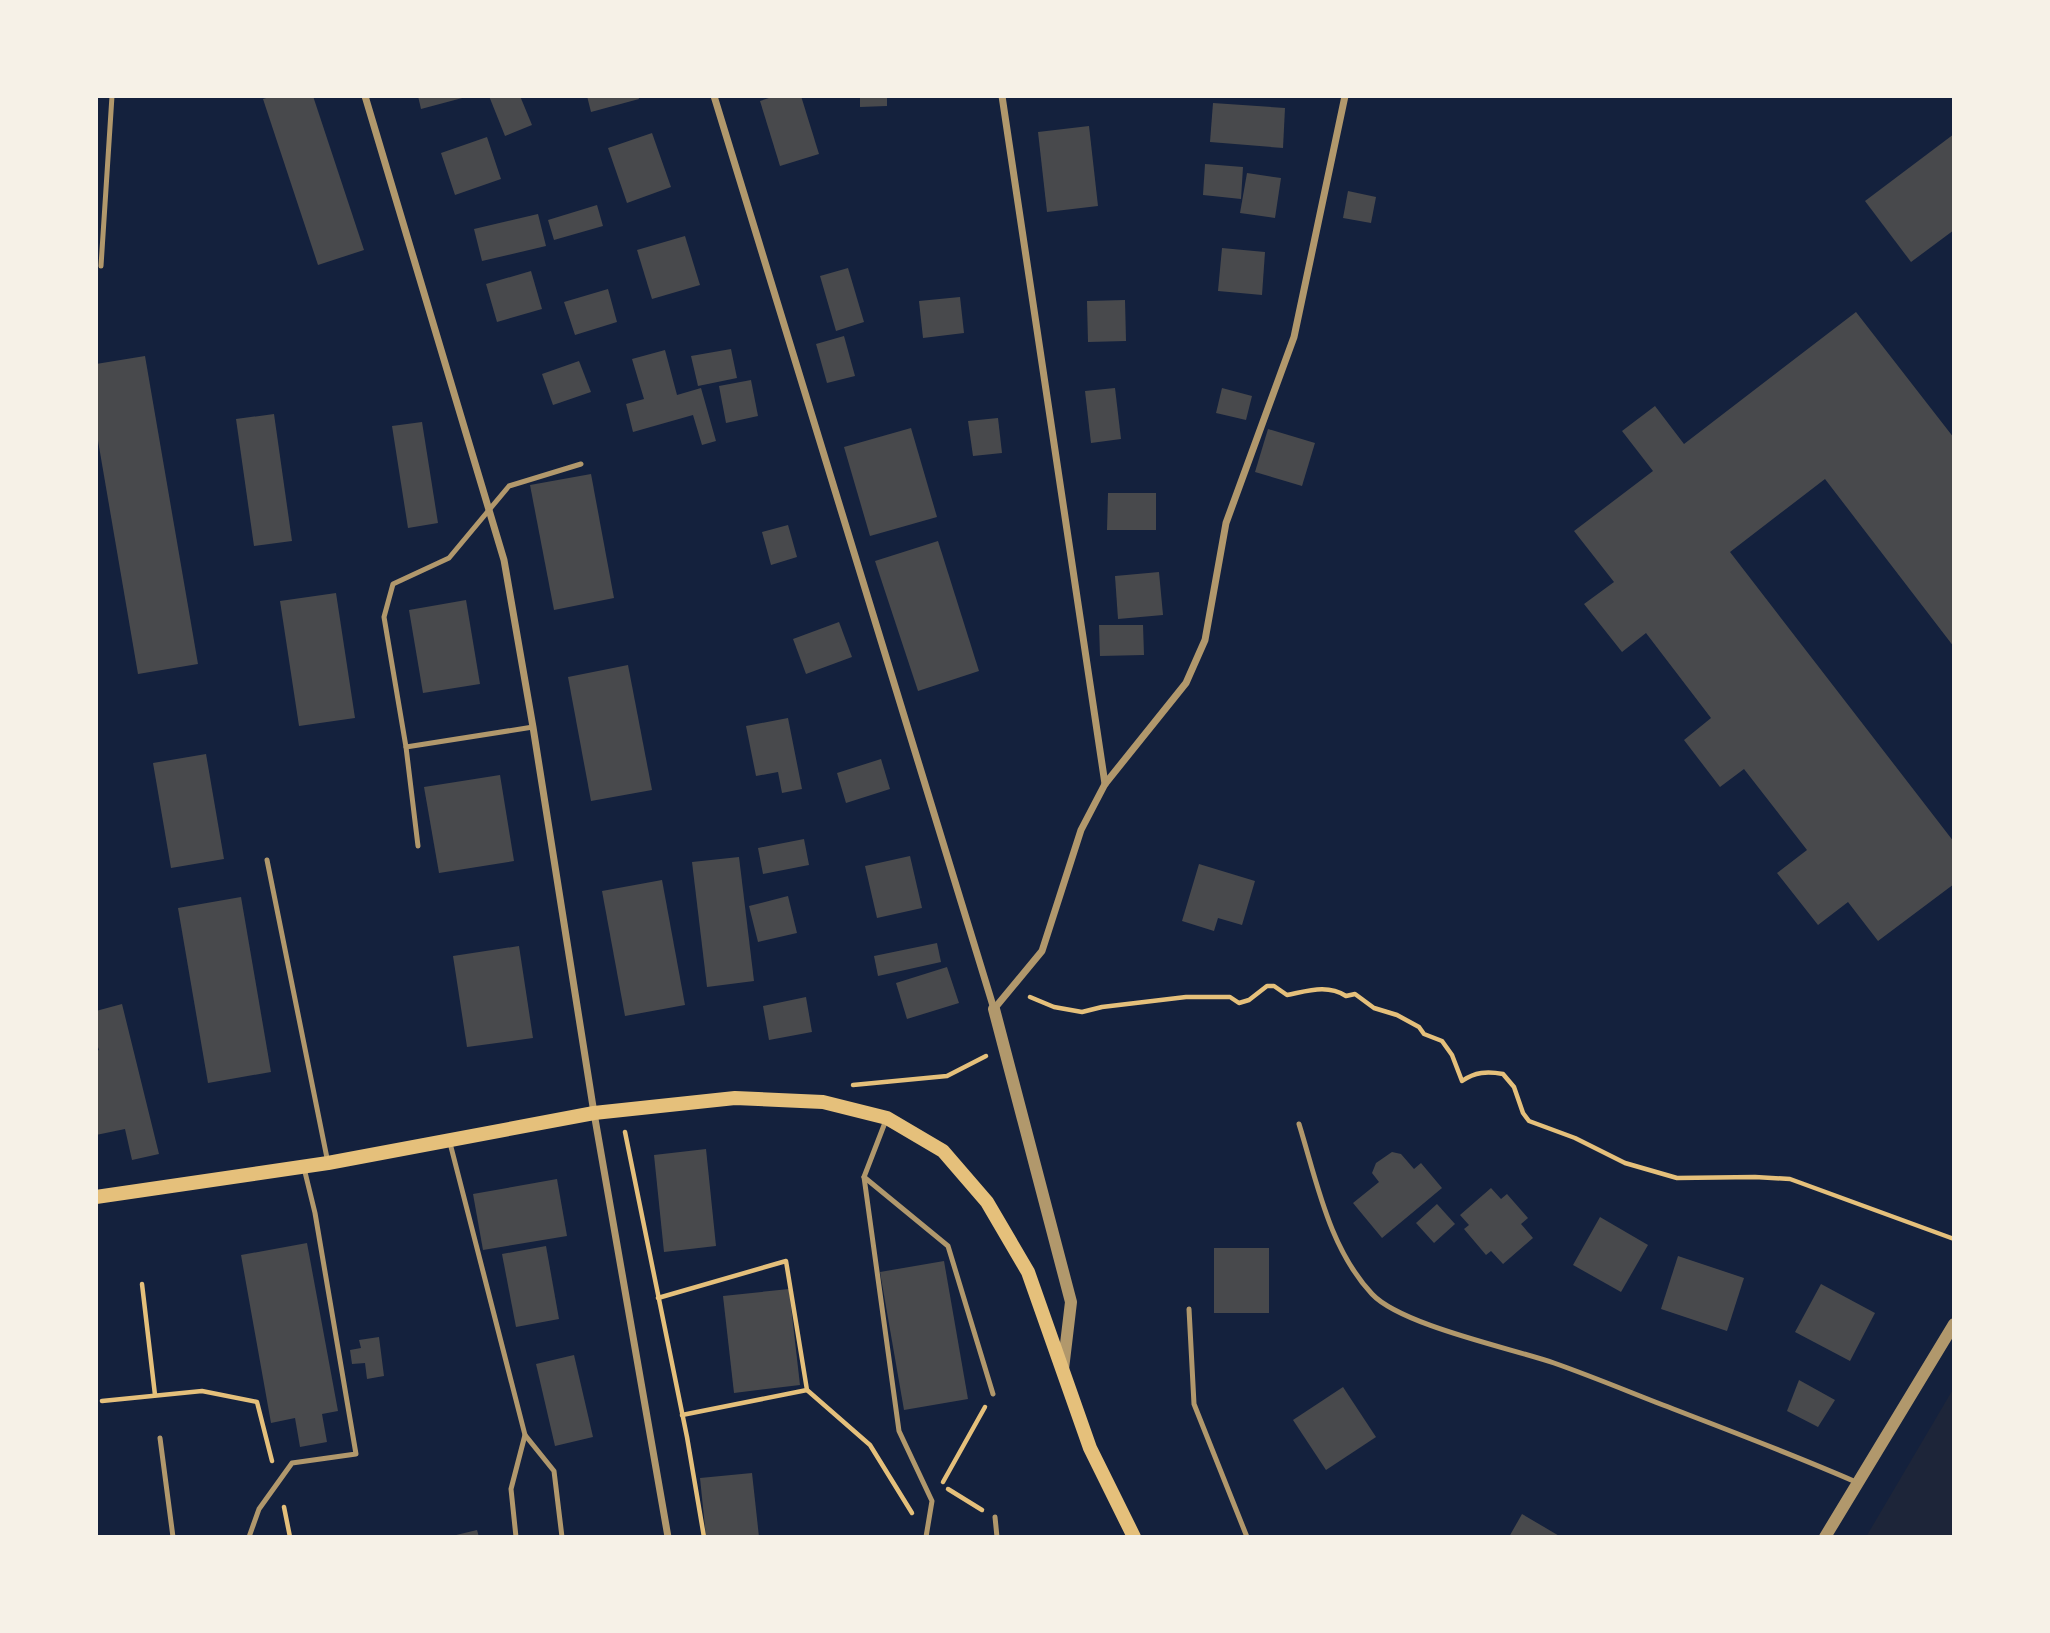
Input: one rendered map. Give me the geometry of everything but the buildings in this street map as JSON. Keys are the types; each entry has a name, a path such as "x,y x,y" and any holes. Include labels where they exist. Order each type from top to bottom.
{"main road":[{"path":"96,1197 328,1163 594,1113 735,1098 823,1102 887,1118 943,1151 986,1202 1027,1272 1090,1448 1134,1537"}],"street":[{"path":"365,96 504,560 594,1113 668,1537"},
{"path":"714,96 994,1009 1071,1302 1063,1373"},
{"path":"1002,96 1105,784"},
{"path":"994,1009 1042,951 1081,830 1105,784 1186,683 1205,640 1226,523 1294,337 1345,96"},
{"path":"1825,1537 1954,1324"}],"lane":[{"path":"101,266 112,96"},
{"path":"418,846 406,747 384,617 393,584 449,558 509,486 581,464"},
{"path":"406,747 533,727"},
{"path":"267,860 328,1163"},
{"path":"887,1118 864,1177 899,1431 932,1501 926,1536"},
{"path":"1299,1125 1329,1224 1348,1263 1373,1295 1392,1309 1443,1329 1554,1363 1774,1446 1857,1482"},
{"path":"449,1140 525,1435 554,1471 562,1537"},
{"path":"249,1537 259,1509 292,1462 356,1454 315,1213 303,1165"},
{"path":"864,1177 948,1246 993,1394"},
{"path":"1189,1309 1194,1404 1247,1537"},
{"path":"516,1537 511,1489 525,1435"},
{"path":"160,1438 173,1537"},
{"path":"995,1517 997,1537"}],"path":[{"path":"1004,996 1034,997 1054,1007 1082,1012 1186,997 1230,997 1239,1003 1249,1000 1267,986 1273,986 1287,995 1336,989 1346,996 1355,994 1374,1008 1397,1015 1419,1027 1424,1034 1443,1041 1462,1081 1470,1075 1483,1072 1503,1074 1514,1087 1529,1122 1574,1138 1625,1163 1677,1178 1790,1179 1954,1239"},
{"path":"844,1085 947,1076 1004,1048"},
{"path":"621,1110 704,1537"},
{"path":"659,1298 786,1261 807,1390 870,1445 926,1536"},
{"path":"142,1284 155,1395"},
{"path":"682,1415 807,1390"},
{"path":"102,1401 202,1391 257,1402"},
{"path":"993,1394 941,1485 995,1517"}],"shaded area":[{"path":"1952,1391 1954,1537 1866,1537"}]}
